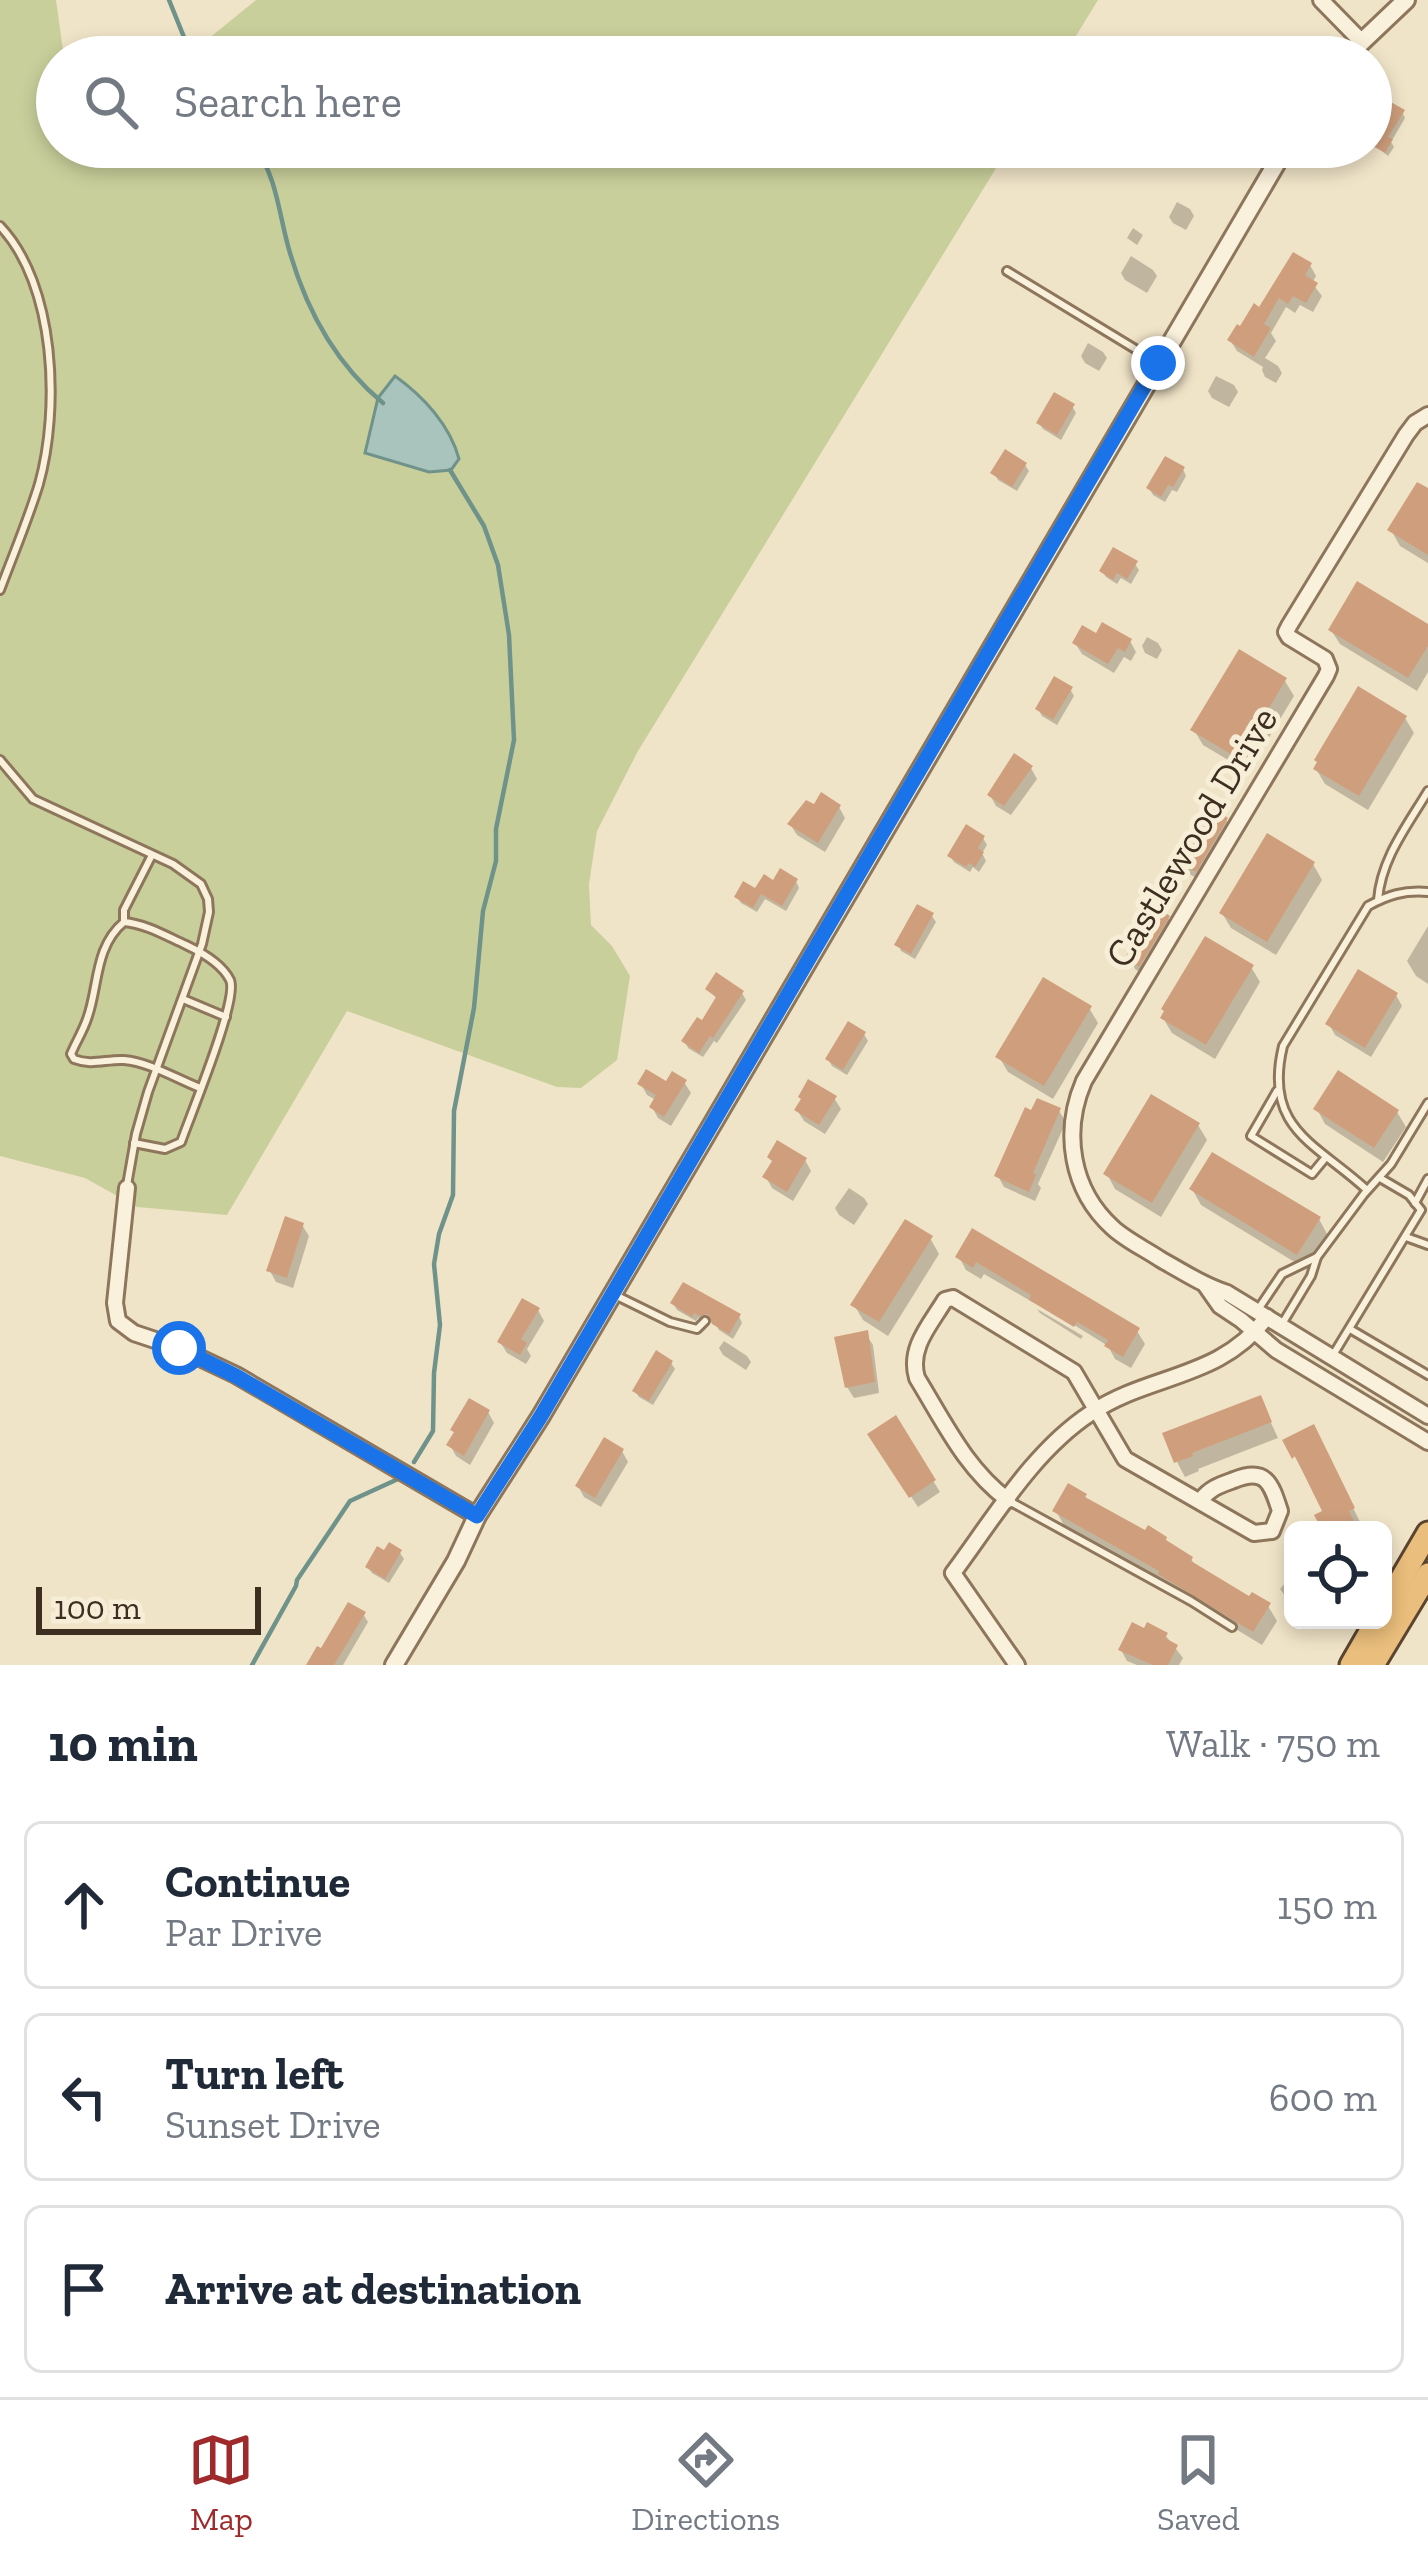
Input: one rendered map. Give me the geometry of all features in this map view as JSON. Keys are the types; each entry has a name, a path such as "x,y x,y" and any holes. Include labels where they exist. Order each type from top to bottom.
{"highway":[{"path":"1392,1595 1428,1533"},
{"path":"1373,1665 1428,1574"},
{"path":"1351,1665 1372,1629"}],"street":[{"path":"1321,0 1357,36"},
{"path":"1366,36 1406,0"},
{"path":"394,1665 477,1516 541,1416 1274,168"},
{"name":"Castlewood Drive","path":"1428,415 1406,435 1289,626 1289,638 1324,659 1326,676 1078,1095 1073,1116 1077,1176 1099,1214 1117,1232 1206,1286 1228,1293 1428,1416"},
{"path":"127,1188 115,1303 118,1321 134,1333 179,1348 236,1376 477,1516"},
{"name":"Castlewood Drive","path":"1206,1286 1220,1306 1276,1350 1428,1442"},
{"path":"1008,1500 968,1461 917,1378 915,1350 945,1300 953,1298 1074,1372 1125,1459 1254,1533 1271,1531 1278,1522 1276,1500 1268,1481 1259,1475 1250,1473 1211,1489 1201,1500"},
{"path":"1017,1665 953,1573 1069,1429 1125,1395 1215,1362 1268,1318"}],"lane":[{"path":"0,226 39,292 47,335 50,410 39,482 0,590"},
{"path":"1007,271 1158,363"},
{"path":"0,760 33,799 173,864 201,884 208,899 200,952 156,1070 134,1143 127,1188"},
{"path":"1378,900 1388,859 1428,792"},
{"path":"152,855 124,910 124,922 113,933 96,971 90,1012 71,1054 74,1060 91,1064 121,1060 200,1088"},
{"path":"1367,1190 1289,1122 1280,1099 1277,1069 1283,1046 1368,906 1409,891 1428,892"},
{"path":"124,922 200,952 229,978 232,987 226,1017 181,1142 165,1149 134,1143"},
{"path":"183,999 226,1017"},
{"path":"1279,1088 1251,1136 1312,1174 1326,1156"},
{"path":"1268,1318 1310,1276 1317,1257 1391,1164 1428,1103"},
{"path":"1331,1358 1421,1210 1409,1195 1380,1178"},
{"path":"1415,1203 1428,1179"},
{"path":"1406,1237 1428,1244"},
{"path":"1268,1318 1282,1274 1317,1257"},
{"path":"612,1293 670,1322 697,1329 705,1321"},
{"path":"1350,1329 1428,1375"},
{"path":"1008,1500 1232,1628"}],"green space":[{"path":"0,0 56,0 61,36 36,36 36,168 996,168 638,751 597,831 589,884 591,925 612,946 630,976 617,1060 581,1088 557,1087 347,1011 227,1215 137,1207 85,1178 0,1156"},
{"path":"256,0 1098,0 1076,36 212,36"}],"water":[{"path":"395,376 425,402 449,434 459,459 451,470 429,472 365,453 378,398"}],"building":[{"path":"1392,103 1405,110 1392,131"},
{"path":"1293,252 1312,263 1305,275 1318,283 1306,303 1293,296 1288,304 1279,298 1264,324 1271,328 1254,357 1227,340 1254,303 1259,307"},
{"path":"1054,392 1075,404 1057,435 1036,423"},
{"path":"1005,449 1027,463 1012,487 990,473"},
{"path":"1165,456 1185,467 1161,497 1146,488"},
{"path":"1417,482 1428,488 1428,555 1387,530"},
{"path":"1113,547 1138,561 1127,579 1117,573 1113,580 1099,571"},
{"path":"1357,581 1428,624 1428,646 1408,678 1328,630"},
{"path":"1102,622 1132,639 1125,652 1118,648 1108,664 1072,643 1082,625 1096,633"},
{"path":"1239,649 1287,678 1236,757 1190,730"},
{"path":"1054,676 1073,687 1053,720 1035,709"},
{"path":"1358,686 1407,716 1359,796 1313,769"},
{"path":"1014,753 1033,766 1004,806 987,795"},
{"path":"821,792 841,805 818,843 787,824 806,800 814,804"},
{"path":"1214,809 1228,818 1196,872 1181,864"},
{"path":"966,824 985,836 978,848 984,852 975,867 947,856"},
{"path":"1267,833 1315,862 1267,942 1219,913"},
{"path":"780,868 798,879 782,906 761,894 753,908 734,897 743,881 755,888 764,874 773,880"},
{"path":"917,904 934,913 911,954 894,945"},
{"path":"1156,907 1170,916 1139,967 1125,958"},
{"path":"1205,936 1254,965 1206,1045 1160,1018"},
{"path":"1358,969 1398,993 1365,1048 1325,1024"},
{"path":"716,972 744,991 699,1053 681,1041 716,997 705,989"},
{"path":"1043,977 1092,1006 1044,1086 995,1057"},
{"path":"848,1021 866,1032 843,1070 825,1059"},
{"path":"646,1069 666,1081 672,1071 687,1080 664,1117 649,1107 656,1095 637,1084"},
{"path":"1338,1070 1399,1110 1374,1148 1313,1109"},
{"path":"808,1079 837,1096 819,1125 794,1110"},
{"path":"1151,1094 1200,1123 1152,1203 1103,1174"},
{"path":"1037,1098 1061,1108 1029,1192 994,1176 1025,1107 1031,1110"},
{"path":"777,1140 807,1158 787,1192 762,1177"},
{"path":"1212,1152 1321,1217 1297,1255 1189,1189"},
{"path":"285,1216 304,1223 287,1278 266,1271"},
{"path":"905,1219 933,1236 879,1322 850,1305"},
{"path":"972,1228 1140,1328 1123,1357 1104,1346 1108,1340 1077,1322 1074,1327 976,1262 973,1268 955,1257"},
{"path":"683,1282 741,1314 729,1334 712,1324 708,1314 692,1317 670,1303"},
{"path":"522,1298 540,1308 521,1339 527,1343 520,1355 497,1342"},
{"path":"868,1330 875,1382 845,1388 834,1337"},
{"path":"656,1350 673,1361 649,1401 632,1391"},
{"path":"1261,1395 1272,1422 1174,1463 1162,1433"},
{"path":"469,1398 490,1410 464,1456 446,1445"},
{"path":"896,1415 936,1480 909,1498 867,1434"},
{"path":"1314,1424 1355,1508 1349,1511 1354,1521 1317,1521 1314,1515 1322,1511 1282,1440"},
{"path":"604,1437 624,1449 595,1498 575,1486"},
{"path":"1068,1483 1145,1530 1148,1525 1193,1557 1191,1561 1249,1596 1252,1592 1271,1603 1253,1632 1159,1571 1052,1511"},
{"path":"389,1542 402,1550 385,1579 365,1567 377,1546 384,1550"},
{"path":"348,1602 366,1612 334,1665 306,1665 317,1646 321,1648"},
{"path":"1132,1622 1144,1628 1147,1622 1168,1633 1165,1638 1178,1645 1168,1665 1153,1665 1118,1650"}],"waterway":[{"path":"169,0 184,36"},
{"path":"266,168 290,253 315,316 337,354 383,403"},
{"path":"414,1462 433,1431 440,1325 434,1264 453,1195 454,1111 514,740 509,635 498,565 484,526 450,470"},
{"path":"252,1665 297,1580 350,1501 398,1479"}],"route":[{"path":"179,1348 236,1376 477,1516 541,1416 1158,363"}]}
